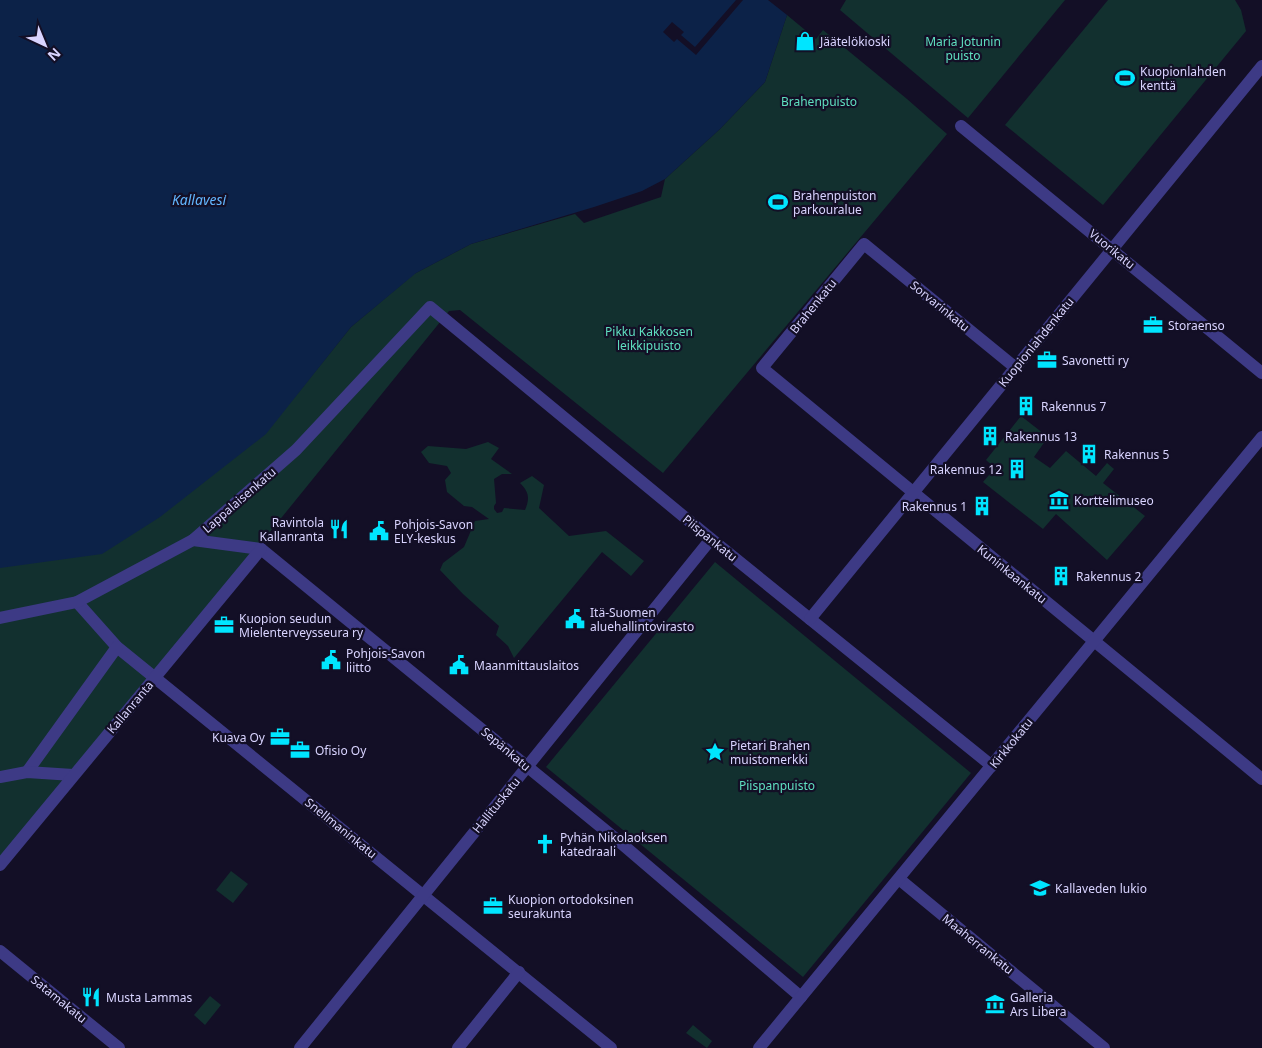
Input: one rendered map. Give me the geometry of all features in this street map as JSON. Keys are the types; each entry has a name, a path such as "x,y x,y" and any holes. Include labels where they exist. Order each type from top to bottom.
{"street":[{"name":"Kuopionlahdenkatu","path":"810,619 1262,66"},
{"name":"Vuorikatu","path":"961,126 1262,373"},
{"name":"Sorvarinkatu","path":"864,244 1016,368"},
{"name":"Brahenkatu","path":"762,368 864,244"},
{"name":"Piispankatu","path":"430,308 711,539 992,766"},
{"name":"Lappalaisenkatu","path":"0,618 77,602 193,540 296,450 430,308"},
{"name":"Kuninkaankatu","path":"762,368 1262,779"},
{"name":"Kirkkokatu","path":"759,1048 1262,437"},
{"name":"Hallituskatu","path":"300,1048 711,539"},
{"path":"193,540 261,549"},
{"name":"Sepänkatu","path":"261,549 622,844 801,997"},
{"name":"Kallanranta","path":"0,865 73,774 261,549"},
{"name":"Snellmaninkatu","path":"77,602 116,647 611,1048"},
{"path":"27,772 116,647"},
{"path":"0,777 27,772 73,774"},
{"name":"Maaherrankatu","path":"899,879 1104,1048"},
{"name":"Satamakatu","path":"0,951 119,1048"},
{"path":"458,1048 519,972"}],"green space":[{"name":"Maria Jotunin puisto","path":"846,0 1065,0 968,118 840,10"},
{"name":"Kuopionlahden kenttä","path":"1108,0 1235,0 1241,10 1246,31 1103,205 1005,125"},
{"path":"787,15 816,39 823,30 947,134 663,473 460,310 449,311 0,865 0,463 294,398 351,327 414,274 471,244 575,214 584,223 661,197 665,179 720,129 765,82"},
{"path":"1021,416 1048,437 1034,457 1050,468 1066,451 1096,476 1107,463 1114,469 1103,483 1145,516 1107,560 1056,514 1043,529 983,482 995,468 986,460"},
{"path":"488,442 499,448 491,459 512,474 502,474 494,479 496,503 494,509 497,513 502,512 504,508 525,510 528,495 520,483 532,476 544,485 539,508 569,536 606,531 644,561 631,576 602,552 514,658 508,646 496,635 499,626 463,594 440,570 443,563 464,547 475,521 489,519 472,507 464,506 447,492 445,480 451,473 447,466 429,463 421,452 428,446 466,449"},
{"name":"Piispanpuisto","path":"715,562 971,773 803,977 546,767"},
{"path":"231,871 248,884 233,903 216,890"},
{"path":"210,996 221,1005 205,1025 194,1015"},
{"path":"693,1025 712,1041 707,1048 686,1033"}],"water":[{"name":"Kallavesi","path":"0,0 768,0 787,15 765,82 720,129 665,179 642,191 471,244 416,273 351,327 266,434 160,517 102,554 0,568"}],"pier":[{"path":"736,0 743,0 696,55 677,39 674,42 663,32 672,22 684,32 681,35 695,47"}],"place":[{"name":"Jäätelökioski","path":"805,41"},
{"name":"Kuopionlahden kenttä","path":"1125,78"},
{"name":"Brahenpuiston parkouralue","path":"778,202"},
{"name":"Storaenso","path":"1153,325"},
{"name":"Savonetti ry","path":"1047,360"},
{"name":"Rakennus 7","path":"1026,406"},
{"name":"Rakennus 13","path":"990,436"},
{"name":"Rakennus 5","path":"1089,454"},
{"name":"Rakennus 12","path":"1017,469"},
{"name":"Korttelimuseo","path":"1059,500"},
{"name":"Rakennus 1","path":"982,506"},
{"name":"Ravintola Kallanranta","path":"339,529"},
{"name":"Pohjois-Savon ELY-keskus","path":"379,531"},
{"name":"Rakennus 2","path":"1061,576"},
{"name":"Itä-Suomen aluehallintovirasto","path":"575,619"},
{"name":"Kuopion seudun Mielenterveysseura ry","path":"224,625"},
{"name":"Pohjois-Savon liitto","path":"331,660"},
{"name":"Maanmittauslaitos","path":"459,665"},
{"name":"Kuava Oy","path":"280,737"},
{"name":"Ofisio Oy","path":"300,750"},
{"name":"Pietari Brahen muistomerkki","path":"715,752"},
{"name":"Pyhän Nikolaoksen katedraali","path":"545,844"},
{"name":"Kallaveden lukio","path":"1040,888"},
{"name":"Kuopion ortodoksinen seurakunta","path":"493,906"},
{"name":"Musta Lammas","path":"91,997"},
{"name":"Galleria Ars Libera","path":"995,1004"}],"park label":[{"name":"Brahenpuisto","path":"819,101"},
{"name":"Pikku Kakkosen leikkipuisto","path":"649,338"}]}
